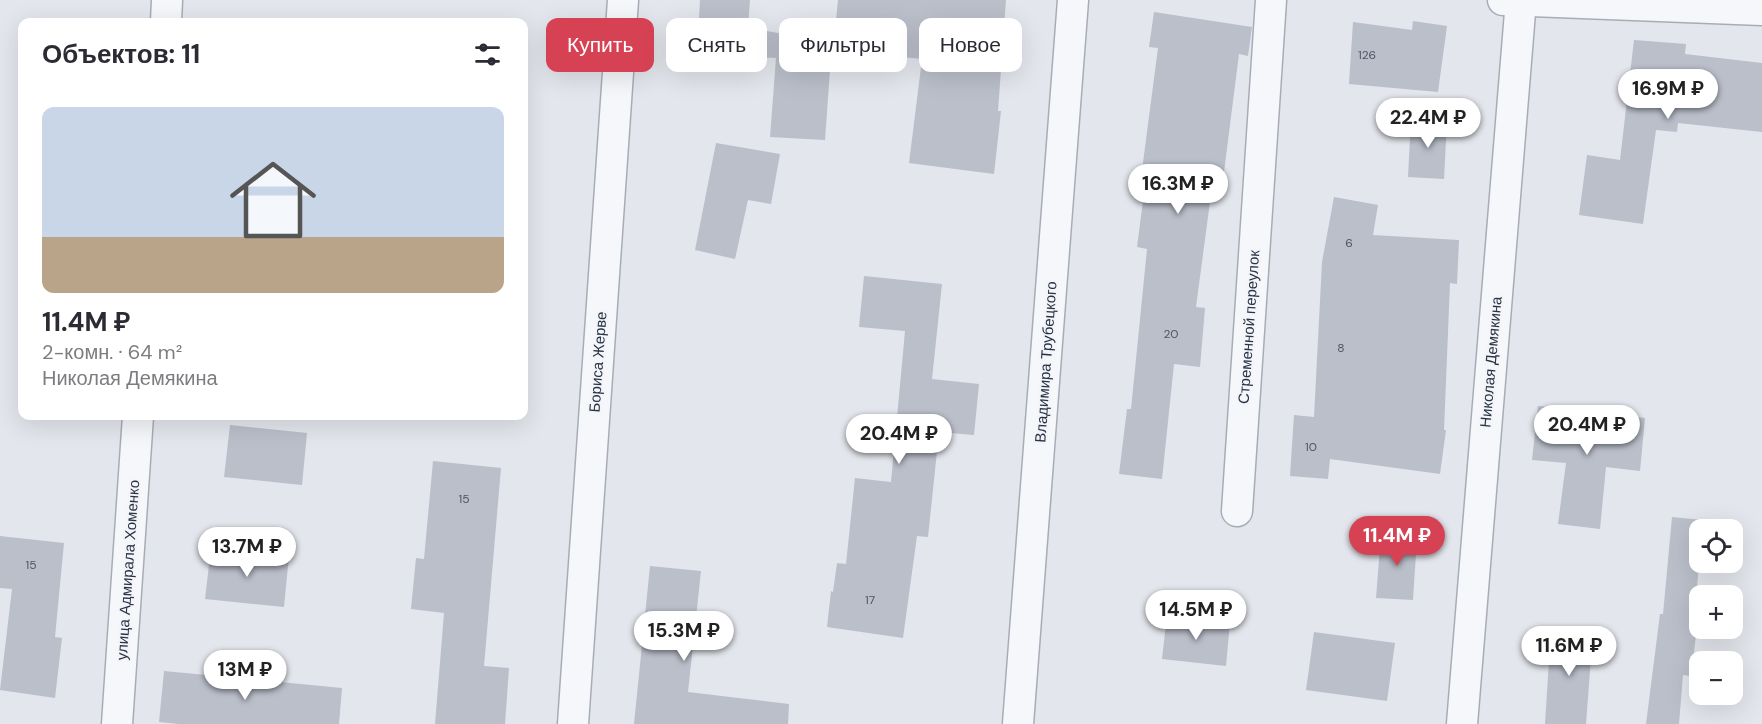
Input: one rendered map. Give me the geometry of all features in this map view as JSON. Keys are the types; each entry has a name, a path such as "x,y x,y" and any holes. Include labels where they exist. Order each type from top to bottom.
{"street":[{"path":"166,18 167,0"},
{"name":"Бориса Жерве","path":"573,724 623,0"},
{"name":"Владимира Трубецкого","path":"1018,724 1073,0"},
{"name":"Стременной переулок","path":"1237,511 1271,0"},
{"path":"1515,1 1762,10"},
{"name":"Николая Демякина","path":"1462,724 1515,1"},
{"name":"улица Адмирала Хоменко","path":"117,724 138,420"}],"building":[{"path":"700,0 750,0 749,18 699,18"},
{"path":"838,0 1006,0 1005,18 919,18 919,59 907,57 907,18 836,18"},
{"path":"1154,12 1252,27 1248,56 1239,54 1223,180 1213,179 1196,307 1205,308 1200,367 1174,364 1162,479 1119,474 1127,409 1131,409 1147,249 1137,247 1147,170 1142,170 1158,48 1149,47"},
{"path":"1413,21 1447,26 1438,92 1349,84 1353,22 1412,30"},
{"path":"767,31 779,33 779,72 830,72 825,140 770,137 776,58 767,58"},
{"path":"1634,40 1686,44 1685,54 1762,63 1762,132 1678,123 1677,132 1656,130 1643,224 1579,215 1587,155 1620,160"},
{"path":"920,72 1001,72 998,111 1001,111 994,174 909,163"},
{"path":"1411,119 1447,121 1444,179 1408,177"},
{"path":"716,143 780,154 771,204 748,200 735,259 695,250"},
{"path":"1334,197 1378,205 1373,235 1459,240 1457,284 1450,283 1444,430 1446,430 1440,474 1330,459 1328,479 1290,476 1294,415 1314,417 1322,262"},
{"path":"864,276 942,284 932,379 979,384 974,435 939,432 928,537 917,536 903,638 827,627 837,563 846,564 855,478 891,482 905,331 859,327"},
{"path":"1538,406 1645,418 1640,471 1606,467 1600,529 1558,524 1566,463 1532,460"},
{"path":"230,425 307,433 302,485 224,477"},
{"path":"433,461 501,468 484,666 509,668 505,724 435,724 444,613 411,609 416,558 424,559"},
{"path":"1672,517 1693,519 1689,519 1689,573 1698,573 1697,585 1689,585 1689,639 1696,639 1694,651 1689,651 1689,676 1683,675 1679,724 1646,724 1660,614 1663,614"},
{"path":"1381,534 1417,537 1413,600 1376,598"},
{"path":"0,536 64,543 55,637 62,638 55,698 0,690 12,589 0,588"},
{"path":"211,548 289,556 284,607 205,599"},
{"path":"650,566 701,571 688,692 789,704 788,724 634,724"},
{"path":"1167,615 1230,622 1226,666 1162,659"},
{"path":"1551,629 1593,631 1586,724 1545,724"},
{"path":"1314,632 1395,643 1387,701 1306,690"},
{"path":"164,671 342,688 339,724 159,722"}]}
